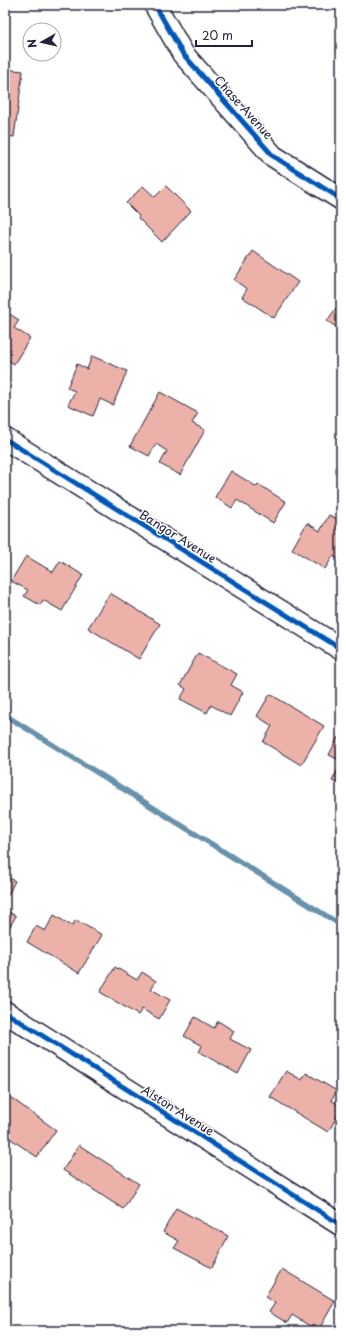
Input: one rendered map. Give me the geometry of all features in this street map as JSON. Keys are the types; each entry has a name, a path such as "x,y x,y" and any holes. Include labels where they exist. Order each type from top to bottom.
{"street":[{"name":"Chase Avenue","path":"155,5 183,54 274,156 341,199"},
{"name":"Bangor Avenue","path":"5,439 341,649"},
{"name":"Alston Avenue","path":"5,1012 341,1225"}],"building":[{"path":"5,69 23,71 14,137 5,136"},
{"path":"143,186 155,197 166,186 191,211 162,242 138,218 139,216 126,203"},
{"path":"253,251 298,282 274,318 242,297 247,289 234,280"},
{"path":"341,301 341,330 327,321"},
{"path":"5,311 19,320 14,328 30,338 14,364 5,358"},
{"path":"92,356 127,371 113,405 100,399 93,416 68,405 75,391 67,388 77,364 87,369"},
{"path":"160,392 198,413 192,423 205,430 180,475 160,464 167,451 156,444 149,456 130,446"},
{"path":"231,471 257,487 258,484 286,502 273,523 237,500 232,508 215,497"},
{"path":"329,515 341,521 341,561 333,556 325,569 292,549 307,523 320,531"},
{"path":"26,556 53,572 60,561 83,575 62,611 43,600 40,605 24,596 28,590 11,581"},
{"path":"110,593 160,624 139,659 88,628"},
{"path":"198,653 237,674 231,685 243,692 230,716 211,705 207,713 180,699 186,689 180,685"},
{"path":"270,694 324,726 301,765 263,742 272,726 257,716"},
{"path":"338,737 341,739 341,761 329,755"},
{"path":"341,763 341,785 332,781"},
{"path":"5,876 15,881 5,901"},
{"path":"5,910 16,916 9,928 5,926"},
{"path":"54,915 72,926 76,920 102,935 79,973 27,942 36,926 45,931"},
{"path":"115,967 137,980 142,972 156,981 151,989 170,1000 159,1019 142,1009 138,1015 100,992"},
{"path":"195,1017 214,1028 218,1021 234,1031 230,1039 251,1050 238,1074 199,1052 202,1046 184,1036"},
{"path":"286,1071 302,1080 306,1073 337,1091 331,1100 341,1106 341,1110 328,1132 270,1097"},
{"path":"7,1095 56,1130 37,1157 5,1135 5,1098"},
{"path":"79,1145 139,1184 123,1209 63,1170"},
{"path":"176,1208 228,1236 212,1268 174,1248 179,1241 163,1232"},
{"path":"282,1269 335,1301 318,1331 292,1315 287,1323 269,1312 275,1303 265,1297"}],"waterway":[{"path":"5,715 341,925"}],"cycle path":[{"path":"155,5 183,54 273,156 341,199"},
{"path":"5,439 341,649"},
{"path":"5,1012 341,1225"}]}
